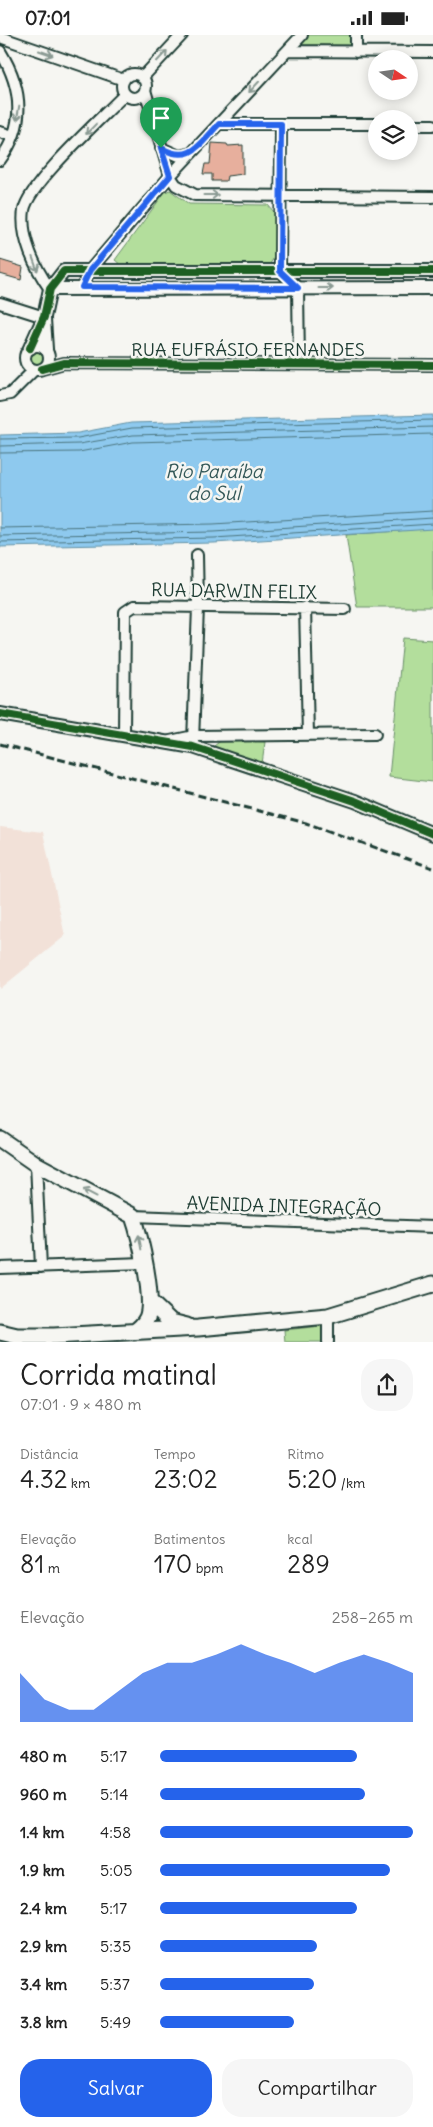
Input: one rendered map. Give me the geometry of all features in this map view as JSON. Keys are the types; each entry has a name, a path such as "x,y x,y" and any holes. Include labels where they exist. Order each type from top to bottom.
{"main road":[{"path":"0,1139 36,1164 133,1216 144,1263 150,1302 148,1316 143,1325 134,1332"},
{"path":"0,1332 24,1339 198,1328 328,1316 433,1284"},
{"path":"150,1302 172,1322 198,1328"}],"street":[{"path":"142,78 182,35"},
{"path":"82,287 90,270 170,176 302,35"},
{"path":"356,35 356,52"},
{"path":"0,37 124,80"},
{"path":"0,51 16,83 19,107 13,136 0,161"},
{"path":"287,51 433,52"},
{"path":"142,78 132,74 124,80 122,87 126,94 136,97 145,89"},
{"path":"142,78 170,176 176,185 195,195 433,197"},
{"path":"50,289 36,269 24,228 24,208 45,176 126,94"},
{"path":"219,124 368,124"},
{"path":"281,124 280,271 298,288 299,364"},
{"path":"418,125 433,125"},
{"path":"0,132 13,136"},
{"path":"161,148 179,156 190,154"},
{"path":"5,395 26,361 26,354 44,317 50,289 64,271 433,271"},
{"path":"50,289 82,287 433,288"},
{"path":"0,303 44,317"},
{"path":"5,395 48,364 44,317"},
{"path":"30,348 40,346 64,363"},
{"path":"26,361 38,370"},
{"path":"38,370 64,363"},
{"name":"RUA EUFRÁSIO FERNANDES","path":"64,363 433,365"},
{"path":"193,741 198,607 197,555"},
{"name":"RUA DARWIN FELIX","path":"124,735 124,612 134,606 345,609"},
{"path":"305,607 308,735"},
{"path":"0,714 170,741 375,734"},
{"path":"193,741 354,801 433,834"},
{"path":"36,1164 41,1267"},
{"name":"AVENIDA INTEGRAÇÃO","path":"133,1216 433,1227"},
{"path":"0,1268 144,1263"},
{"path":"328,1316 328,1342"}],"shaded area":[{"path":"0,827 43,832 65,936 0,989"}],"green space":[{"path":"308,35 351,35 353,51 294,50"},
{"path":"170,190 189,204 268,205 274,212 275,256 268,267 121,265 115,260 165,192"},
{"path":"37,352 42,354 44,359 42,364 37,366 32,364 30,359 32,354"},
{"path":"433,528 433,607 357,607 346,535"},
{"path":"403,638 433,640 433,782 389,777"},
{"path":"223,739 265,742 262,764 214,746"},
{"path":"322,1326 323,1342 285,1342 284,1330"}],"water":[{"name":"Rio Paraíba do Sul","path":"433,415 433,529 214,543 0,547 0,435 78,433 131,423"}],"building":[{"path":"212,143 227,144 228,146 243,145 243,174 227,176 226,181 212,181 212,174 203,174 205,164 210,164"},
{"path":"0,260 23,267 21,280 0,274"}],"railway":[{"path":"0,744 306,823 433,868"}],"cycle path":[{"path":"30,348 44,317 50,289 64,271 433,271"},
{"path":"42,369 64,363 433,365"},
{"path":"0,714 193,747 355,801 433,834"}],"route":[{"path":"219,124 281,124 280,271 298,288 82,287 90,270 170,176 161,148 179,156 190,154 219,124"}]}
